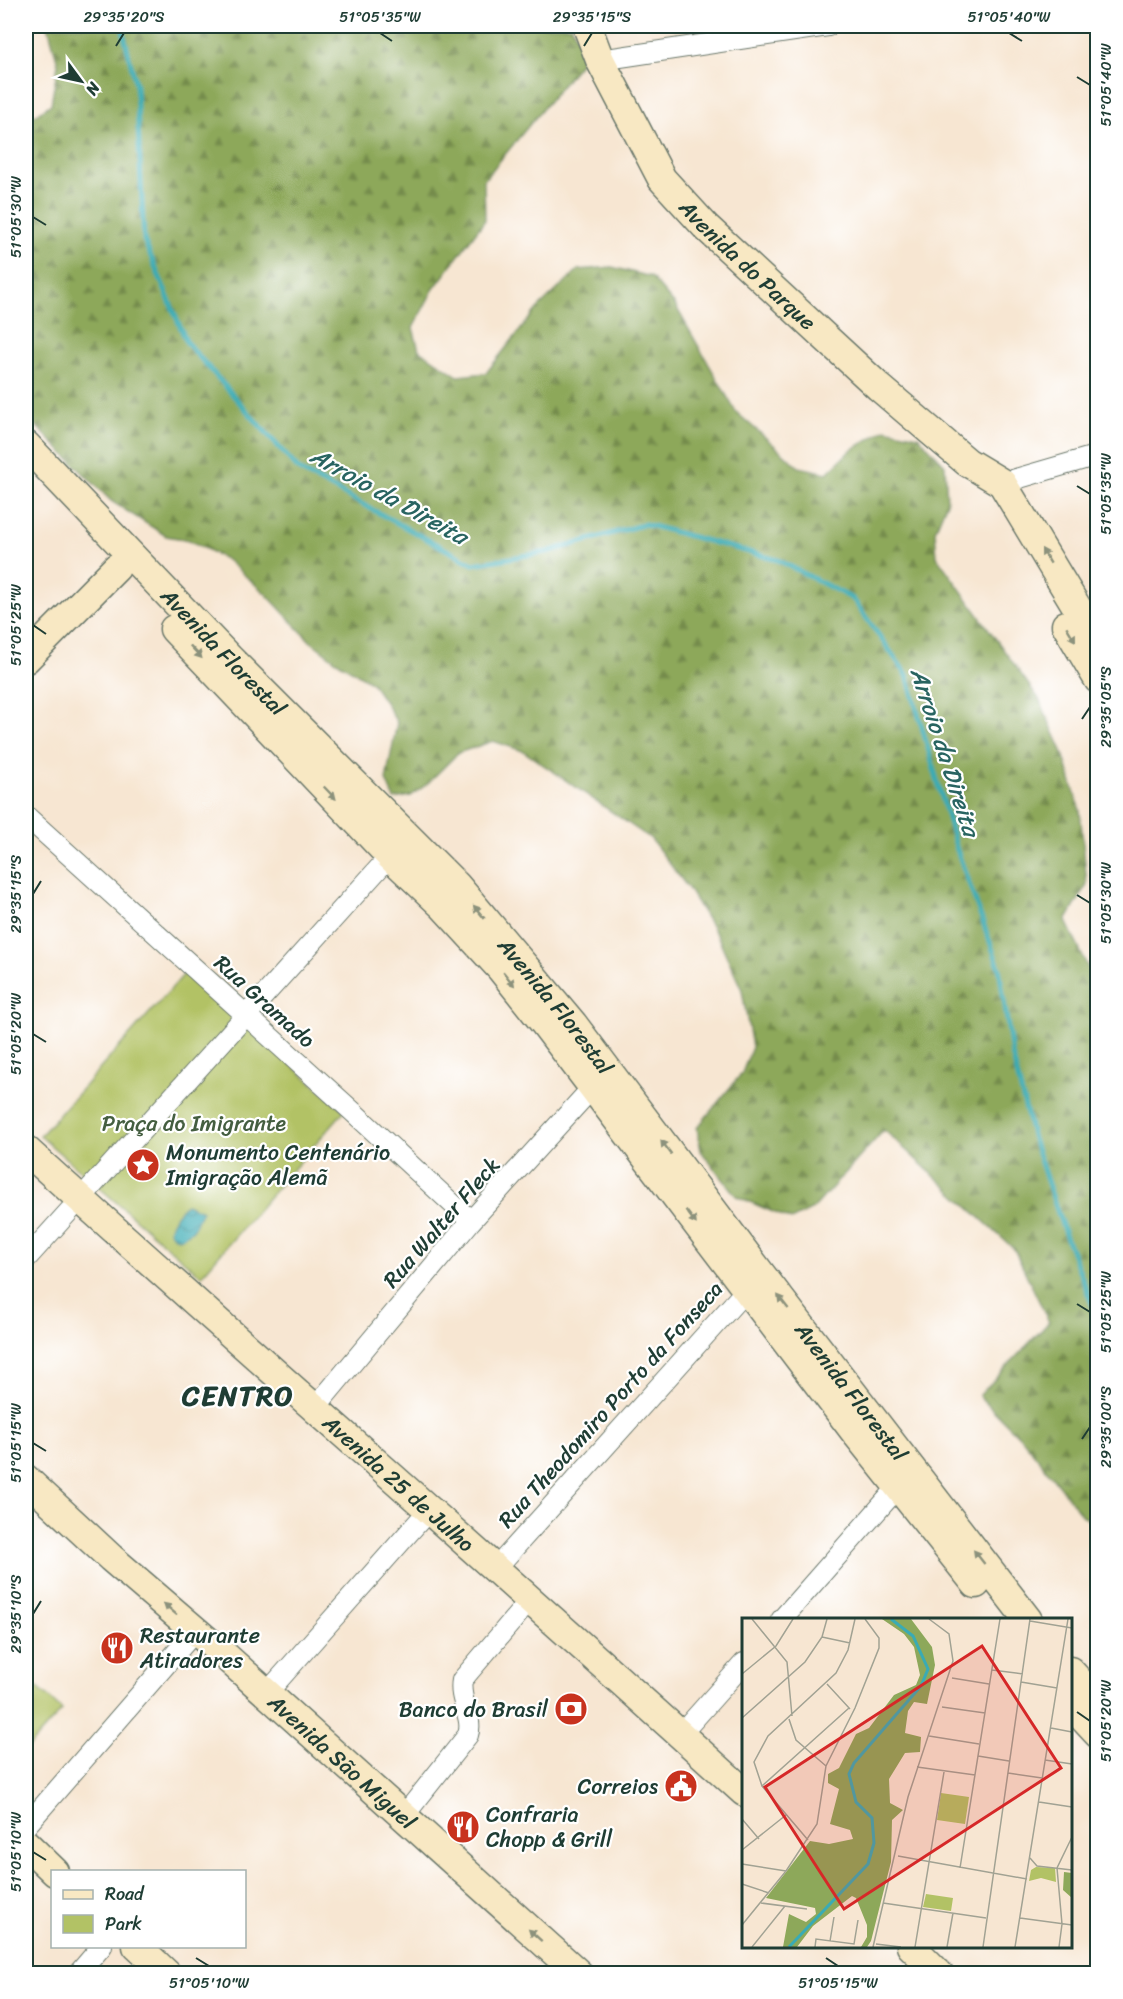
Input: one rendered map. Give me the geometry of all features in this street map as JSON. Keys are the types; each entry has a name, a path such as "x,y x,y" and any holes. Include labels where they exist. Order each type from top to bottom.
{"main road":[{"name":"Avenida do Parque","path":"587,26 600,60 662,179 706,228 816,330 967,462 1002,483 1098,642"},
{"name":"Avenida Florestal","path":"26,445 229,658 458,886 573,1024 601,1078"},
{"name":"Avenida do Parque","path":"967,462 1098,679"},
{"name":"Avenida Florestal","path":"26,473 390,856 443,906 601,1078 753,1282 867,1429 1026,1618"},
{"path":"26,659 116,568"},
{"name":"Avenida 25 de Julho","path":"26,1150 742,1790"},
{"name":"Avenida Florestal","path":"867,1429 898,1487 1002,1618"},
{"name":"Avenida São Miguel","path":"26,1479 111,1558 579,1974"},
{"path":"1072,1672 1098,1702"},
{"path":"1072,1705 1098,1734"},
{"path":"26,1844 53,1870"},
{"path":"138,1948 167,1974"}],"street":[{"path":"600,60 828,26"},
{"path":"1002,483 1098,455"},
{"name":"Rua Gramado","path":"26,816 471,1221"},
{"path":"26,1259 390,856"},
{"name":"Rua Walter Fleck","path":"314,1409 471,1221 601,1078"},
{"name":"Rua Theodomiro Porto da Fonseca","path":"496,1568 753,1282"},
{"path":"784,1618 898,1487"},
{"path":"266,1694 429,1510"},
{"path":"403,1817 468,1735 470,1724 462,1702 460,1689 462,1680 530,1600"},
{"path":"26,1826 195,1631"},
{"path":"680,1735 742,1665"},
{"path":"78,1974 101,1948"}],"green space":[{"path":"48,26 572,26 580,47 582,61 484,180 485,220 433,290 413,328 419,350 458,376 486,373 537,309 578,270 612,267 651,277 675,305 736,412 799,467 827,473 850,451 885,429 918,436 945,465 947,502 935,531 937,557 1039,699 1063,753 1080,811 1087,885 1066,921 1098,989 1097,1527 1081,1514 1025,1442 979,1396 1049,1322 1014,1249 884,1130 813,1209 791,1220 736,1196 701,1151 697,1128 742,1073 752,1047 742,990 718,937 688,888 651,839 523,751 493,741 458,753 427,784 411,796 394,799 386,780 397,723 372,683 310,641 266,594 227,560 189,540 166,536 111,501 26,416 26,121 51,104 58,64"},
{"name":"Praça do Imigrante","path":"186,972 344,1111 201,1276 40,1136"},
{"path":"37,1687 62,1710 26,1750 26,1700"}],"water":[{"path":"186,1204 202,1211 193,1230 181,1238 174,1237 169,1231 170,1227 175,1216"}],"waterway":[{"name":"Arroio da Direita","path":"122,26 136,86 144,240 187,343 299,470 473,564 547,552 645,524 778,560 853,599 907,675 957,850 999,967 1012,1054 1033,1139 1065,1234 1098,1319"}],"place":[{"name":"Monumento Centenário Imigração Alemã","path":"143,1165"},
{"name":"Restaurante Atiradores","path":"117,1648"},
{"name":"Banco do Brasil","path":"571,1709"},
{"name":"Correios","path":"681,1786"},
{"name":"Confraria Chopp & Grill","path":"463,1827"}],"district":[{"name":"CENTRO","path":"238,1395"}]}
